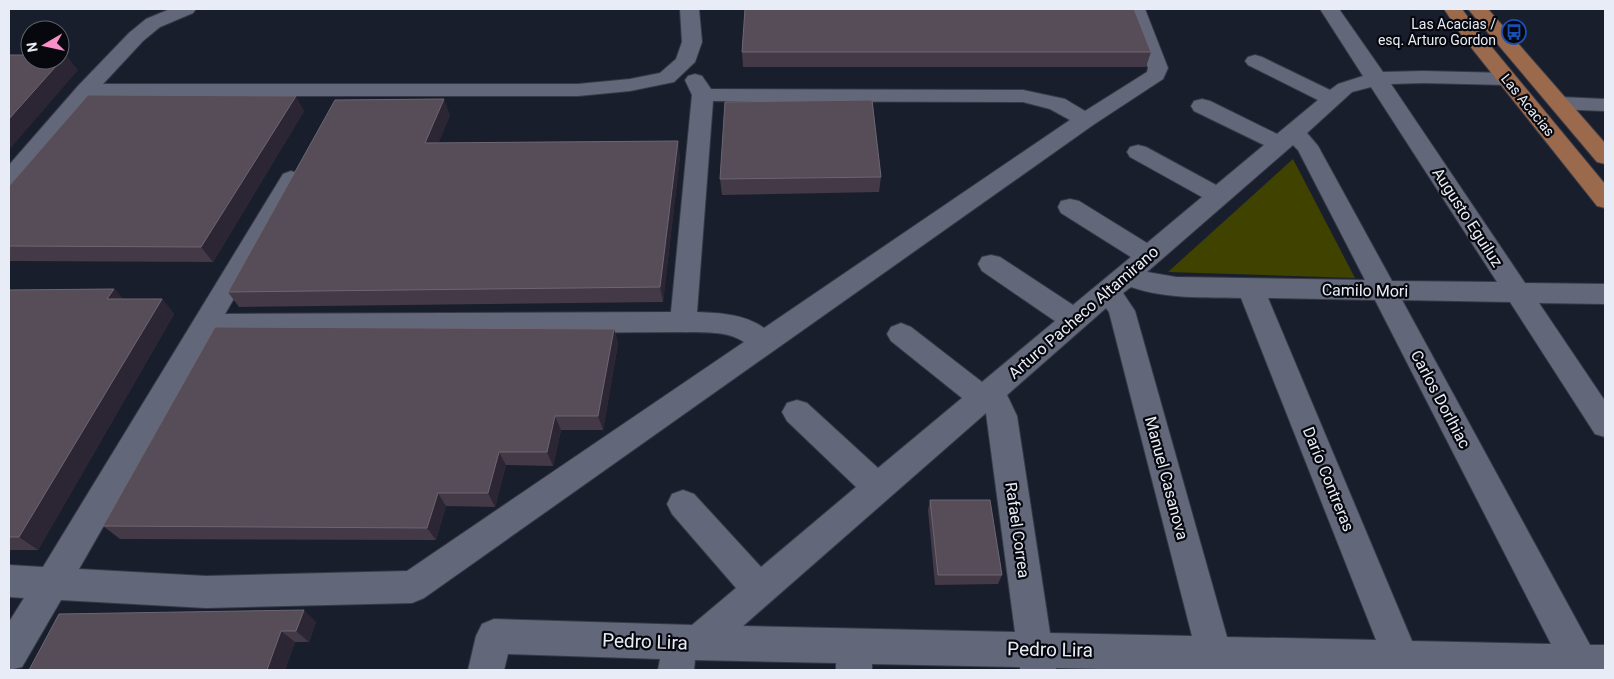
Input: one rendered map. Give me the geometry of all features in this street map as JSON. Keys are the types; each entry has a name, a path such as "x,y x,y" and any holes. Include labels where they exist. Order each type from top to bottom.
{"main road":[{"name":"Las Acacias","path":"1453,9 1507,80 1605,200"},
{"name":"Las Acacias","path":"1478,9 1605,157"},
{"path":"1469,32 1480,30 1500,33"}],"street":[{"path":"9,180 85,90 136,37 153,23 186,9"},
{"path":"85,90 578,90 630,85 666,78 685,62 692,42 689,9"},
{"path":"9,581 206,592 412,587 1085,120 1156,75 1158,68 1135,9"},
{"name":"Augusto Eguiluz","path":"1330,9 1378,78 1605,425"},
{"path":"1255,62 1332,99"},
{"path":"676,69 698,82 703,95 683,322"},
{"name":"Arturo Pacheco Altamirano","path":"684,652 1286,138 1351,85 1378,78 1507,80"},
{"path":"329,115 344,90"},
{"path":"703,95 1023,96 1057,104 1085,120"},
{"path":"1561,104 1605,105"},
{"path":"1202,106 1286,138"},
{"name":"Carlos Dorlhiac","path":"1286,138 1308,146 1383,291 1590,665"},
{"path":"1138,152 1218,196"},
{"path":"9,654 305,157"},
{"path":"1070,207 1148,256"},
{"path":"992,264 1074,320"},
{"name":"Camilo Mori","path":"1115,284 1251,289 1605,294"},
{"name":"Manuel Casanova","path":"1115,284 1117,303 1122,311 1217,662"},
{"name":"Darío Contreras","path":"1251,289 1404,664"},
{"path":"206,325 683,322 726,324 747,330 764,342"},
{"path":"901,334 986,395"},
{"name":"Rafael Correa","path":"986,395 996,401 1002,416 1036,660"},
{"path":"797,412 878,488"},
{"path":"683,504 760,589"},
{"name":"Pedro Lira","path":"486,670 494,636 684,652 854,658 1590,665"}],"shaded area":[{"path":"1293,159 1355,278 1168,272"}],"building":[{"path":"745,9 1134,9 1151,52 742,52"},
{"path":"9,55 20,55 20,70 53,70 9,119"},
{"path":"88,95 296,96 201,247 9,246 9,186"},
{"path":"444,99 425,143 678,141 660,287 228,292 335,100"},
{"path":"872,100 881,177 720,179 725,102"},
{"path":"114,289 107,299 162,299 19,537 9,537 9,290"},
{"path":"215,327 614,329 598,416 555,416 547,452 499,452 488,493 438,493 427,528 103,526"},
{"path":"930,500 990,500 1002,575 938,575"},
{"path":"304,610 296,631 281,631 267,670 29,670 59,614"}],"place":[{"name":"Las Acacias / esq. Arturo Gordon","path":"1514,32"}]}
